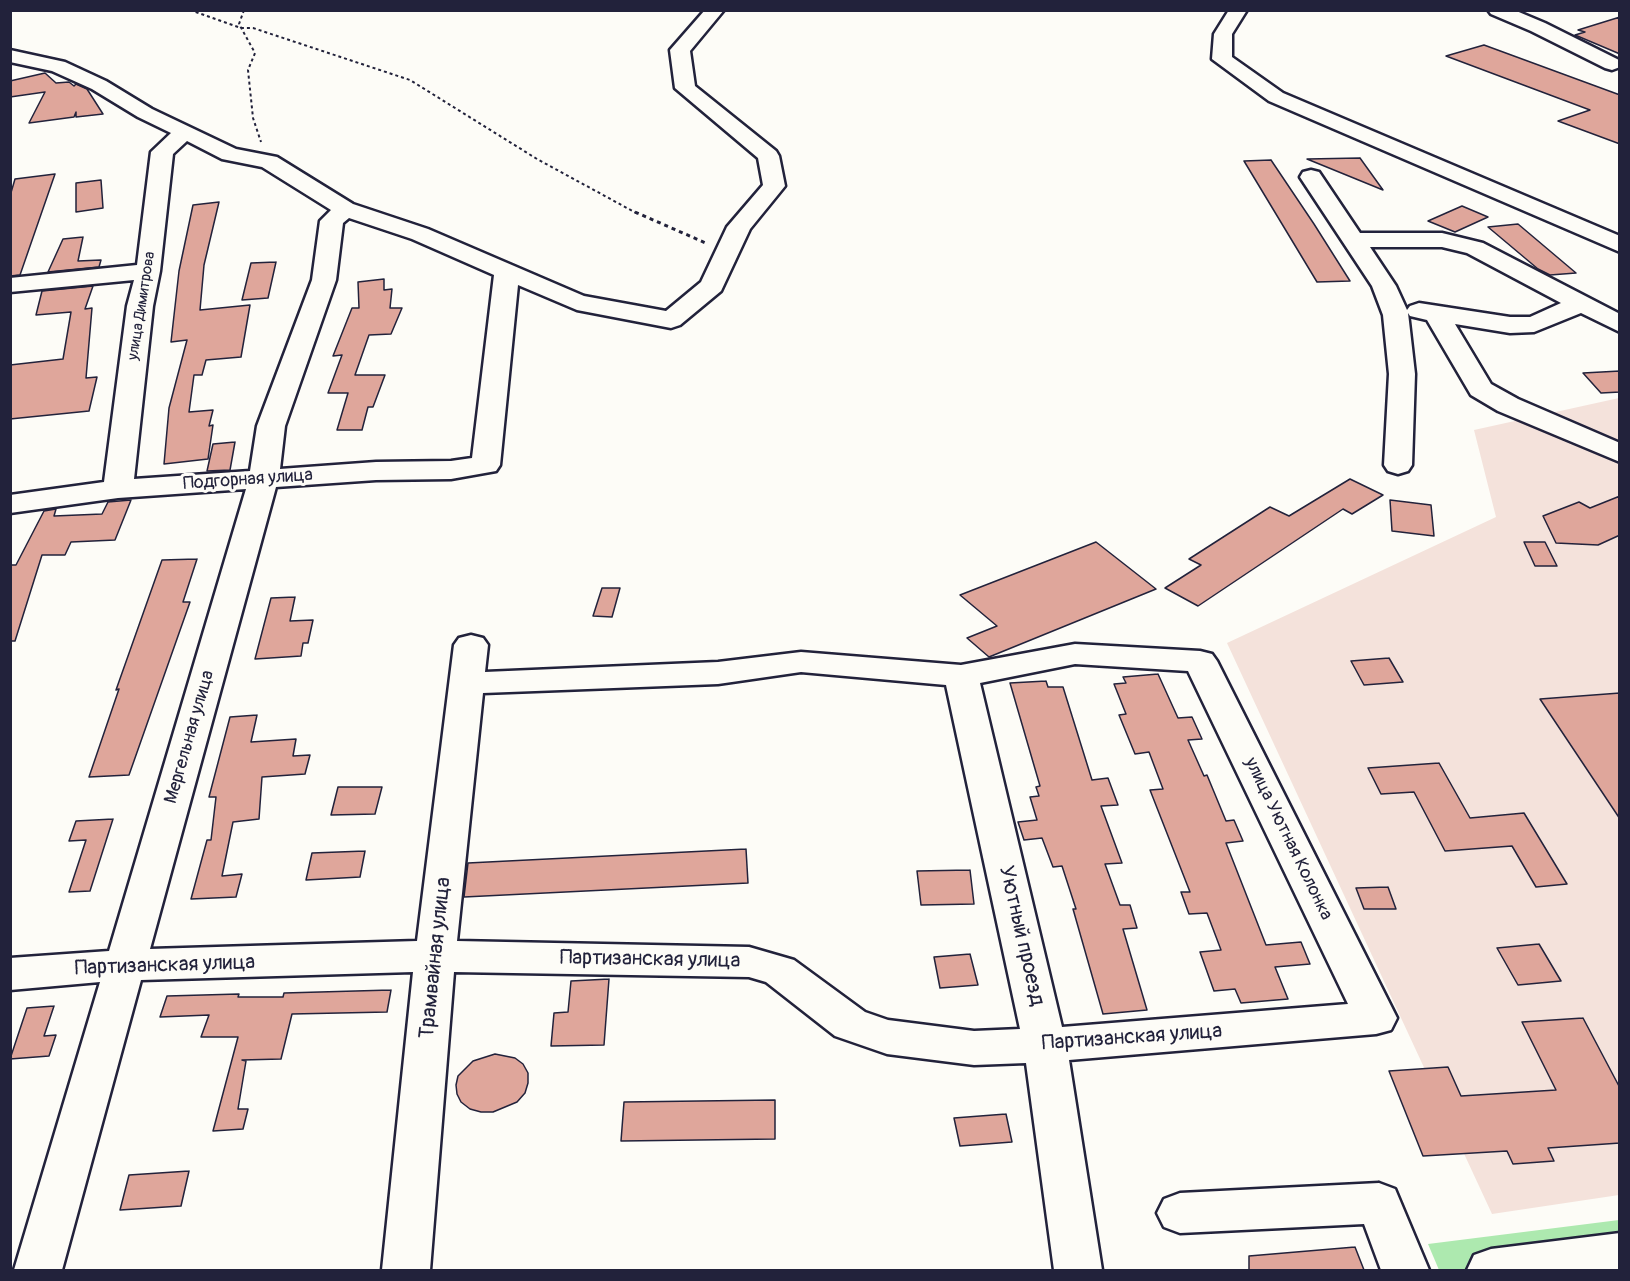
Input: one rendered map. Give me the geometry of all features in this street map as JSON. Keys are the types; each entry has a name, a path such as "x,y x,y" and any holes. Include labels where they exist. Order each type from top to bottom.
{"street":[{"path":"10,56 58,66 99,85 145,114 230,154 269,162 345,209 420,234 577,302 671,320 711,286 739,227 774,186 768,156 685,88 680,50 715,10"},
{"path":"1238,10 1223,34 1222,58 1276,97 1620,245"},
{"path":"1502,12 1612,64"},
{"name":"улица Димитрова","path":"118,489 140,306 148,271 162,152 185,132"},
{"path":"1311,177 1384,286 1394,309 1402,374 1398,465"},
{"name":"Мергельная улица","path":"38,1270 264,478 272,426 324,280 332,221 345,209"},
{"path":"1354,240 1442,240 1475,248 1620,324"},
{"path":"10,285 148,271"},
{"name":"Подгорная улица","path":"10,504 118,489 376,471 451,470 486,465 507,272"},
{"path":"1394,309 1510,325 1534,324 1581,304"},
{"path":"1436,313 1481,389 1508,405 1620,454"},
{"name":"улица Уютная Колонка","path":"962,676 1075,654 1200,661 1376,1018"},
{"name":"Трамвайная улица","path":"406,1270 435,956 469,664 718,673 801,662 962,676"},
{"name":"Уютный проезд","path":"962,676 1045,1045 1078,1270"},
{"name":"Партизанская улица","path":"10,974 125,965 435,956 750,962 780,971 850,1024 887,1037 974,1048 1045,1045 1376,1018"},
{"path":"1180,1214 1379,1203 1405,1270"},
{"path":"1491,1270 1620,1254"}],"path":[{"path":"190,10 241,28 253,27 410,80 537,159 653,222 727,252"},
{"path":"244,10 239,24 255,53 248,70 252,118 269,162"}],"shaded area":[{"path":"1619,398 1619,1195 1492,1214 1227,643 1496,517 1474,430"}],"green space":[{"path":"1619,1220 1619,1270 1439,1270 1428,1244"}],"building":[{"path":"1620,17 1620,54 1575,35 1585,32 1578,30"},
{"path":"1484,45 1620,95 1620,144 1558,121 1590,110 1446,56"},
{"path":"45,73 56,83 69,82 74,86 76,84 87,89 103,114 76,117 76,112 74,117 29,123 45,92 10,97 10,81"},
{"path":"1360,158 1383,190 1307,159"},
{"path":"1271,160 1350,281 1317,282 1244,161"},
{"path":"55,174 20,275 10,276 10,196 15,179"},
{"path":"101,180 103,208 76,212 76,183"},
{"path":"219,202 204,265 200,310 250,305 241,357 206,360 202,375 194,375 189,412 213,410 209,426 213,425 208,459 164,464 169,408 187,340 171,342 179,271 193,205"},
{"path":"1462,206 1488,217 1455,232 1428,221"},
{"path":"1518,224 1576,273 1550,275 1538,269 1488,227"},
{"path":"83,237 78,261 101,260 99,267 48,272 63,239"},
{"path":"276,262 268,298 242,300 251,263"},
{"path":"384,279 384,290 392,289 390,308 402,308 391,334 369,335 355,375 385,375 373,407 368,407 362,430 337,430 348,393 328,393 342,355 333,356 352,308 359,308 358,282"},
{"path":"93,286 85,309 92,308 86,378 97,377 89,411 10,419 10,365 63,359 71,312 36,315 42,291"},
{"path":"1620,371 1620,392 1601,393 1583,373"},
{"path":"235,442 230,470 207,471 213,444"},
{"path":"1350,479 1383,495 1352,514 1343,509 1198,606 1165,588 1201,565 1189,559 1270,507 1289,516"},
{"path":"1620,496 1620,535 1598,545 1556,543 1543,516 1579,502 1590,508"},
{"path":"131,500 115,540 71,542 65,555 42,555 15,641 10,641 10,565 16,565 44,511 56,509 54,516 102,514 108,502"},
{"path":"1390,500 1431,505 1434,536 1392,531"},
{"path":"1096,542 1156,589 989,657 967,638 997,626 960,595"},
{"path":"1524,542 1545,542 1557,566 1535,566"},
{"path":"197,559 183,602 190,602 129,775 89,777 119,689 116,690 162,560"},
{"path":"602,588 620,588 612,617 593,616"},
{"path":"295,597 290,621 313,620 308,643 303,643 301,656 255,659 271,598"},
{"path":"1389,658 1403,682 1364,685 1351,661"},
{"path":"1158,674 1178,718 1192,717 1202,739 1188,740 1204,776 1207,775 1226,821 1234,820 1243,841 1226,843 1266,945 1301,942 1310,964 1275,967 1288,999 1241,1003 1235,989 1214,991 1200,952 1221,950 1207,913 1189,914 1181,892 1190,892 1150,790 1163,789 1149,752 1135,754 1119,715 1126,714 1114,684 1126,683 1123,677"},
{"path":"1046,681 1048,687 1063,687 1092,780 1108,778 1118,805 1101,806 1122,863 1105,864 1120,905 1130,905 1137,928 1123,929 1147,1010 1103,1014 1073,909 1076,909 1062,866 1053,867 1042,838 1024,840 1018,822 1037,820 1030,797 1039,796 1036,787 1040,786 1010,683"},
{"path":"1620,693 1620,819 1540,699"},
{"path":"257,715 251,742 296,739 293,756 310,755 305,774 262,777 259,819 233,822 222,876 242,874 236,897 191,899 207,840 211,840 216,797 209,797 230,717"},
{"path":"1439,763 1470,818 1524,813 1567,884 1536,887 1512,846 1445,851 1414,792 1381,794 1368,768"},
{"path":"338,787 382,787 375,814 331,815"},
{"path":"113,819 90,891 69,892 86,840 69,841 76,821"},
{"path":"746,849 748,883 464,897 468,863"},
{"path":"365,851 360,877 306,880 312,853"},
{"path":"970,870 974,904 921,905 917,871"},
{"path":"1388,887 1396,909 1364,909 1356,888"},
{"path":"1539,944 1561,981 1518,985 1497,948"},
{"path":"970,954 978,985 940,988 934,957"},
{"path":"609,979 604,1045 551,1046 554,1013 568,1012 571,981"},
{"path":"391,990 387,1012 292,1014 281,1059 242,1060 246,1061 238,1109 248,1109 243,1129 213,1131 238,1037 201,1037 209,1015 160,1017 167,996 239,994 238,997 283,997 284,993"},
{"path":"54,1006 44,1036 56,1035 49,1056 10,1059 27,1008"},
{"path":"1583,1018 1620,1088 1620,1143 1548,1148 1554,1161 1513,1164 1507,1151 1423,1156 1389,1071 1448,1067 1461,1096 1556,1090 1522,1022"},
{"path":"495,1054 515,1058 523,1064 528,1073 525,1093 517,1102 493,1112 470,1109 461,1102 457,1094 458,1076 473,1061"},
{"path":"775,1100 775,1139 621,1141 624,1102"},
{"path":"1006,1114 1012,1142 960,1146 954,1118"},
{"path":"189,1171 181,1206 120,1210 129,1175"},
{"path":"1355,1247 1364,1270 1249,1270 1249,1256"}]}
